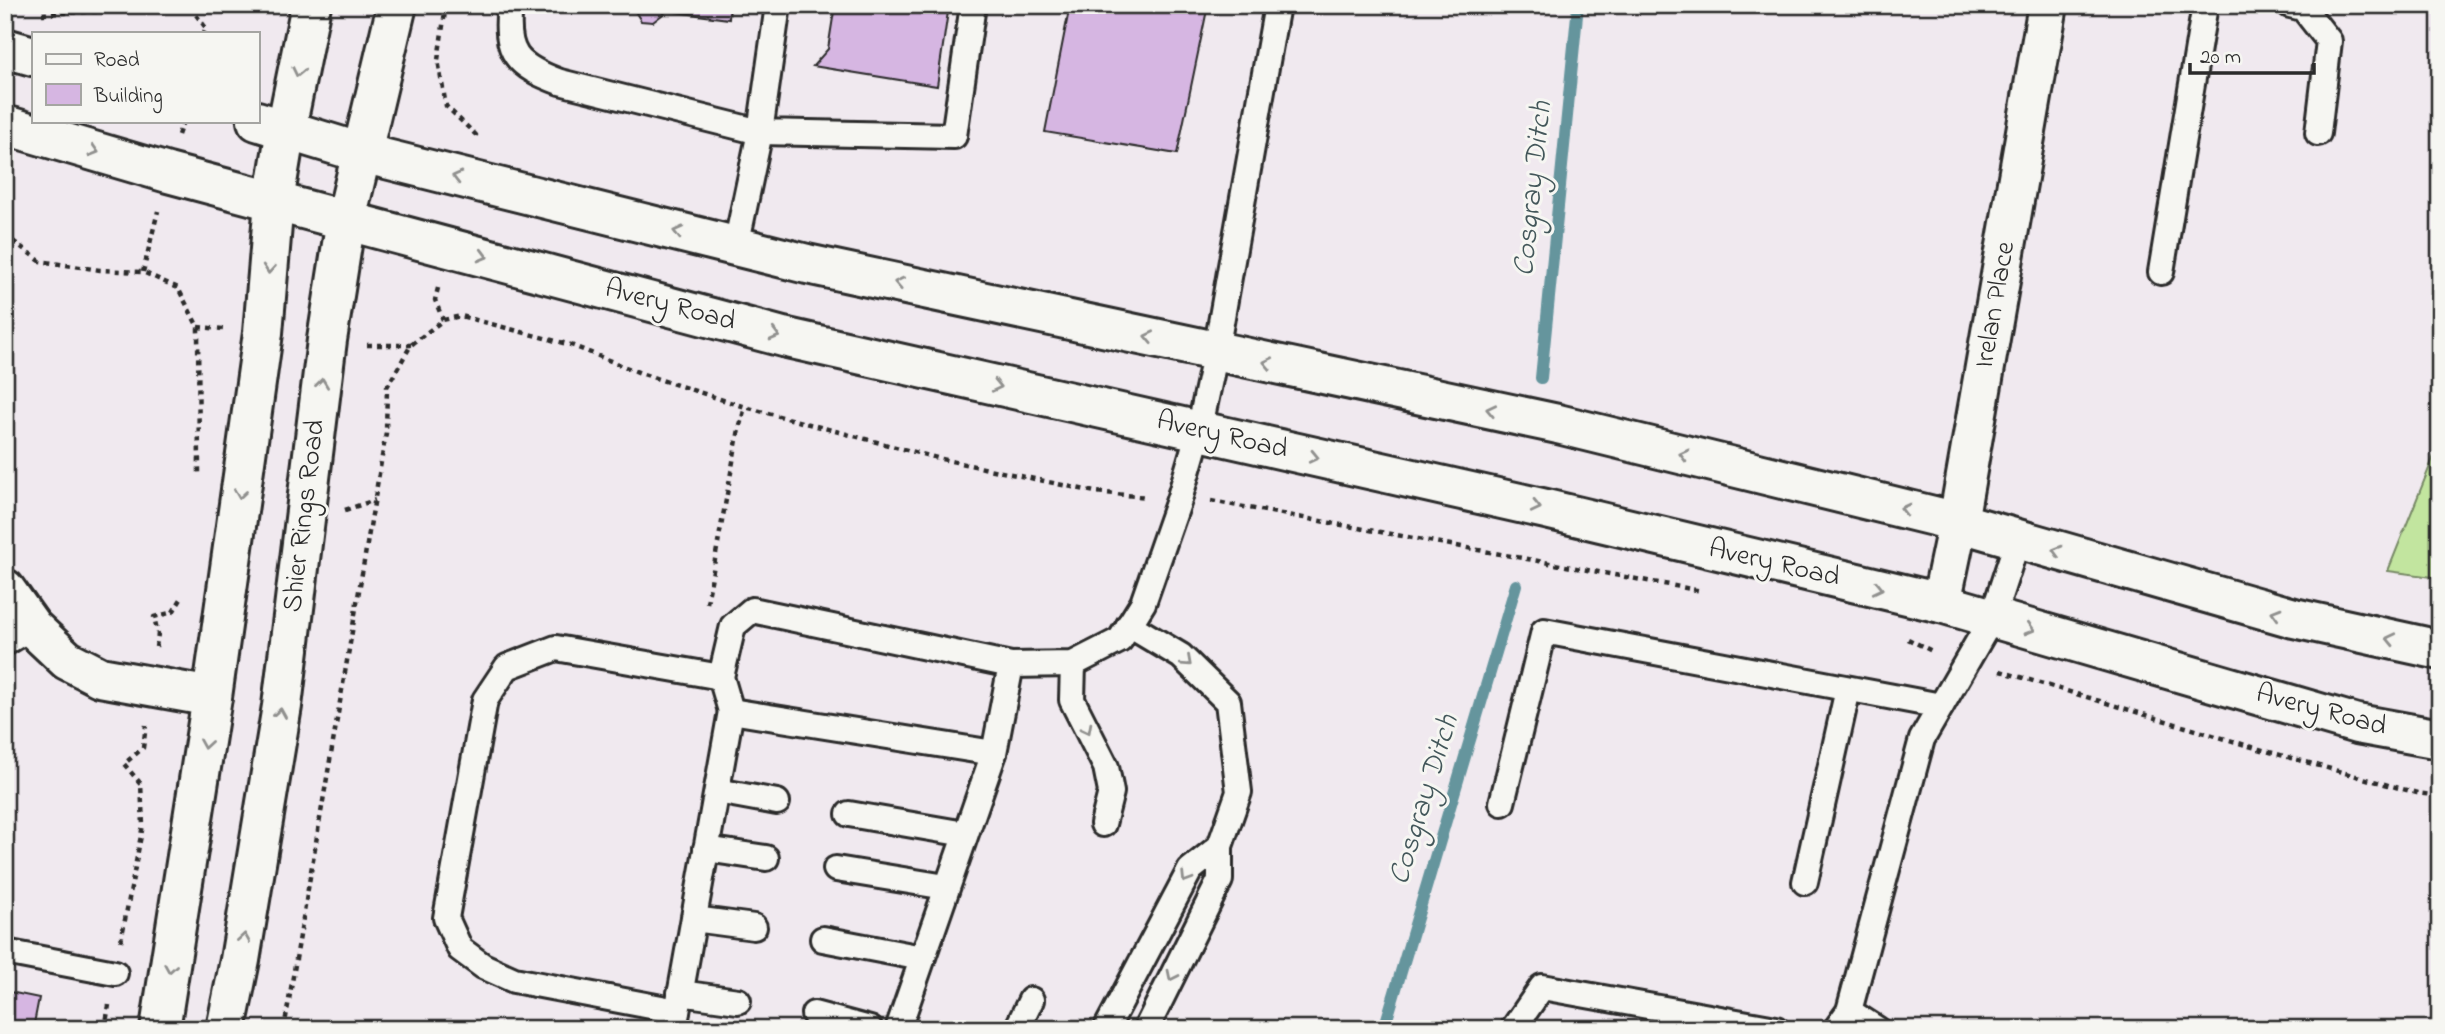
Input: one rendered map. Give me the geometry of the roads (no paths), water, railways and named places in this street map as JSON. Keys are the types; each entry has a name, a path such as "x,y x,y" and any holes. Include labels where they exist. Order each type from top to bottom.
{"main road":[{"path":"159,1029 212,697 263,334 274,201 271,125 311,5"},
{"path":"354,150 376,5"},
{"name":"Shier Rings Road","path":"226,1029 282,706 327,340 354,150 397,5"},
{"name":"Irelan Place","path":"1941,603 1958,522 2048,5"},
{"path":"5,48 32,56"},
{"name":"Avery Road","path":"5,125 167,173 783,337 1546,509 1941,603 2357,724 2440,739"},
{"path":"271,125 354,150 736,246 1558,424 1958,522 2294,618 2440,650"},
{"path":"5,589 18,635 100,677 212,697"}],"lane":[{"path":"510,5 510,47 531,71 560,82 760,132 954,136 973,5"},
{"path":"736,246 760,132 778,5"},
{"path":"677,1011 731,711 721,677 733,626 751,610 1011,666 1073,664 1120,640 1143,603 1179,500 1199,431 1216,351 1277,5"},
{"path":"2161,272 2205,5"},
{"path":"2290,5 2302,8 2329,41 2318,133"},
{"path":"1877,1029 1843,1020 1922,739 1992,618 2018,539"},
{"path":"1129,625 1181,656 1228,702 1239,792 1220,846 1220,880 1146,1029"},
{"path":"1502,803 1544,631 1941,706"},
{"path":"721,677 556,648 507,667 485,700 446,918 460,949 483,966 514,980 677,1011 738,1001"},
{"path":"1073,664 1072,700 1106,767 1111,792 1103,824"},
{"path":"898,1029 994,753 1011,666"},
{"path":"1805,882 1848,688"},
{"path":"731,711 994,753"},
{"path":"717,791 777,802"},
{"path":"849,814 965,834"},
{"path":"1106,1029 1190,870 1220,846"},
{"path":"706,849 766,858"},
{"path":"836,869 946,887"},
{"path":"694,919 754,928"},
{"path":"823,939 922,958"},
{"path":"5,952 115,973"},
{"path":"1513,1029 1542,987 1776,1029"},
{"path":"1017,1029 1031,1000"},
{"path":"814,1014 870,1029"}],"waterway":[{"name":"Cosgray Ditch","path":"1541,378 1578,5"},
{"name":"Cosgray Ditch","path":"1384,1029 1516,585"}]}
